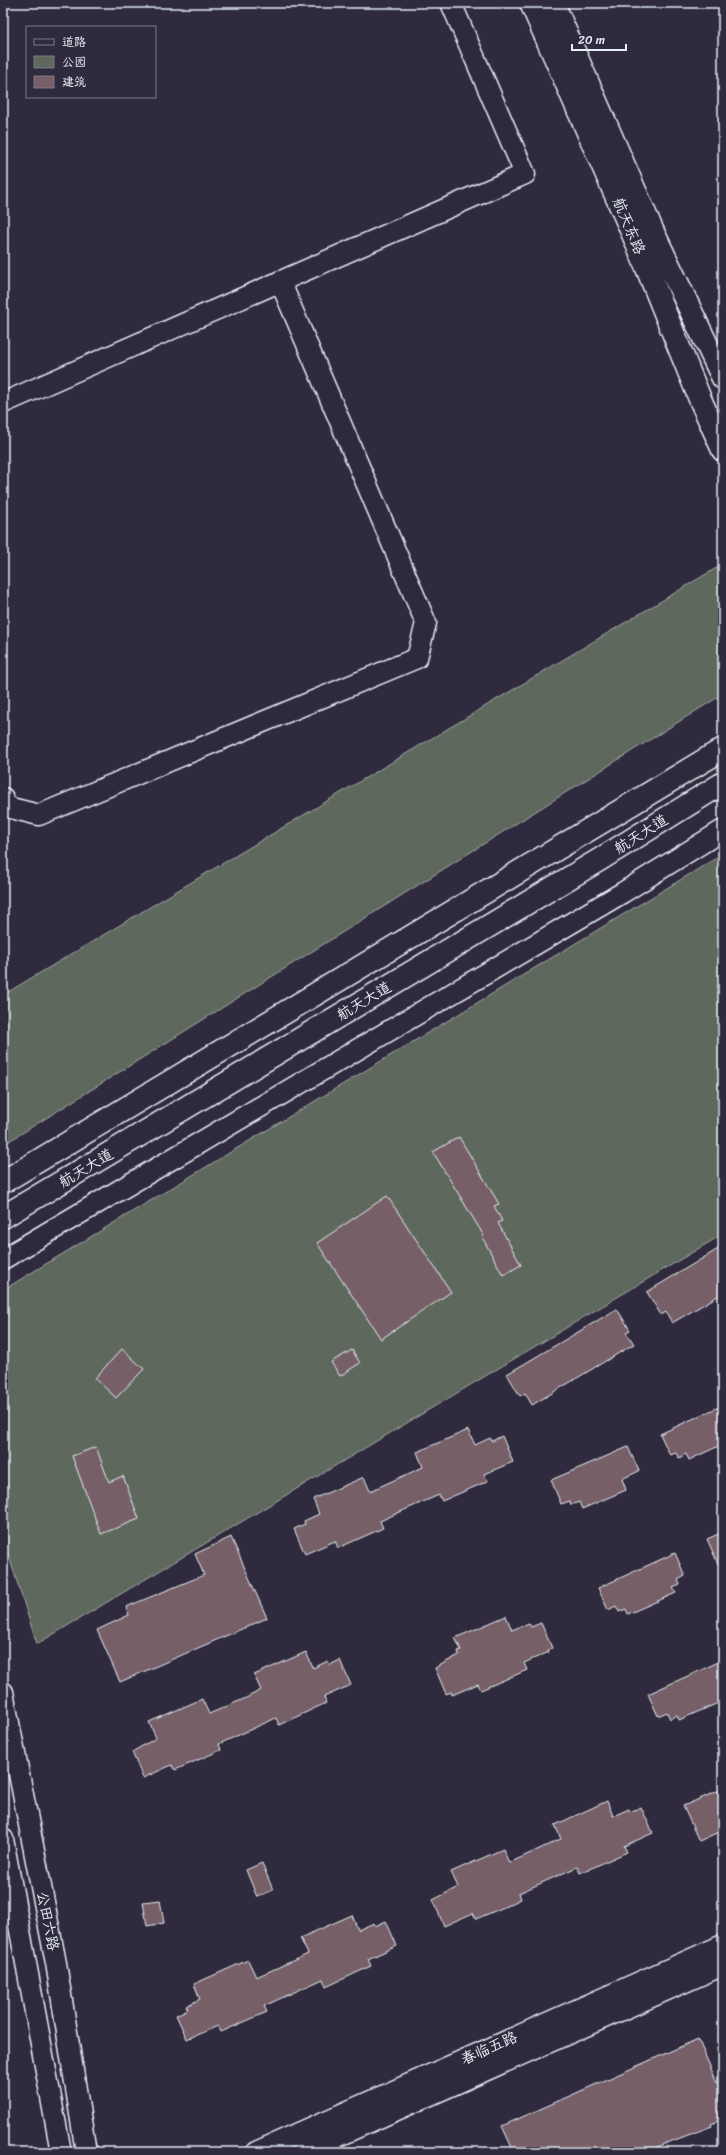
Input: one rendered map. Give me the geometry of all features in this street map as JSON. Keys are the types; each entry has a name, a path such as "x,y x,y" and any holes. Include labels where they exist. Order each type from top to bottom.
{"main road":[{"name":"航天东路","path":"530,3 636,241 700,399 723,450"},
{"name":"航天东路","path":"553,3 653,232 723,378"},
{"name":"航天大道","path":"3,1182 723,749"},
{"name":"航天大道","path":"3,1217 592,864 723,783"}],"street":[{"path":"3,403 525,174 451,3"},
{"path":"3,798 7,807 39,815 417,658 426,623 280,281"},
{"path":"3,1259 622,893 723,830"},
{"name":"公田六路","path":"3,1692 56,1963 86,2152"},
{"name":"公田六路","path":"3,1839 61,2152"},
{"name":"春临五路","path":"256,2152 723,1945"},
{"name":"春临五路","path":"302,2152 723,1965"}],"green space":[{"path":"723,564 723,694 3,1145 3,995"},
{"path":"723,854 723,1234 37,1644 3,1538 3,1290"}],"building":[{"path":"459,1137 499,1204 494,1206 502,1221 498,1223 521,1265 503,1275 482,1237 484,1236 433,1152"},
{"path":"387,1196 451,1292 381,1339 317,1243"},
{"path":"723,1246 723,1293 672,1323 666,1312 661,1315 647,1292"},
{"path":"617,1309 630,1330 626,1332 634,1344 532,1405 525,1393 520,1396 507,1374"},
{"path":"122,1349 144,1369 116,1398 95,1378"},
{"path":"352,1350 360,1363 340,1376 331,1362"},
{"path":"723,1405 723,1444 689,1460 686,1454 679,1458 676,1453 670,1455 660,1434"},
{"path":"468,1430 475,1445 490,1438 492,1441 502,1436 513,1462 484,1474 488,1481 442,1501 439,1495 409,1508 380,1521 383,1528 338,1548 335,1541 305,1554 294,1529 305,1524 304,1521 319,1514 313,1499 364,1477 370,1491 423,1467 417,1452"},
{"path":"96,1447 109,1482 123,1476 139,1519 101,1534 72,1456"},
{"path":"628,1447 639,1471 622,1479 626,1490 582,1509 579,1502 571,1505 570,1501 561,1504 551,1480"},
{"path":"723,1532 723,1575 707,1539"},
{"path":"231,1537 267,1618 120,1682 97,1630 129,1615 126,1607 204,1575 195,1554"},
{"path":"675,1553 685,1576 678,1580 680,1585 673,1588 676,1593 628,1614 626,1609 619,1612 616,1606 608,1610 598,1588"},
{"path":"506,1616 512,1630 529,1623 531,1627 541,1623 552,1648 548,1650 549,1652 524,1663 527,1670 481,1690 478,1684 452,1695 451,1692 446,1694 435,1668 459,1655 458,1651 461,1650 455,1638"},
{"path":"306,1652 313,1668 328,1661 330,1665 340,1660 351,1685 324,1697 326,1703 279,1725 276,1718 219,1744 221,1750 175,1770 172,1765 143,1778 132,1752 156,1738 149,1722 202,1699 209,1714 246,1698 261,1690 254,1675"},
{"path":"723,1660 723,1701 679,1720 677,1715 670,1719 667,1712 658,1716 648,1694"},
{"path":"723,1789 723,1830 699,1841 683,1806"},
{"path":"607,1801 613,1816 629,1809 630,1812 641,1807 653,1833 624,1846 627,1852 594,1867 580,1873 577,1867 519,1893 521,1899 502,1908 476,1919 473,1913 444,1926 433,1900 458,1887 451,1872 503,1849 509,1863 561,1839 555,1825"},
{"path":"262,1863 273,1890 257,1897 246,1870"},
{"path":"160,1900 164,1923 147,1926 143,1902"},
{"path":"352,1915 358,1930 374,1923 375,1926 386,1921 397,1946 368,1959 371,1966 326,1987 323,1979 264,2006 267,2012 221,2032 218,2026 187,2039 176,2015 188,2009 186,2006 200,1999 194,1984 248,1960 256,1977 270,1971 308,1954 300,1938"},
{"path":"698,2039 723,2096 723,2119 711,2124 712,2126 643,2152 514,2152 502,2126"}]}
